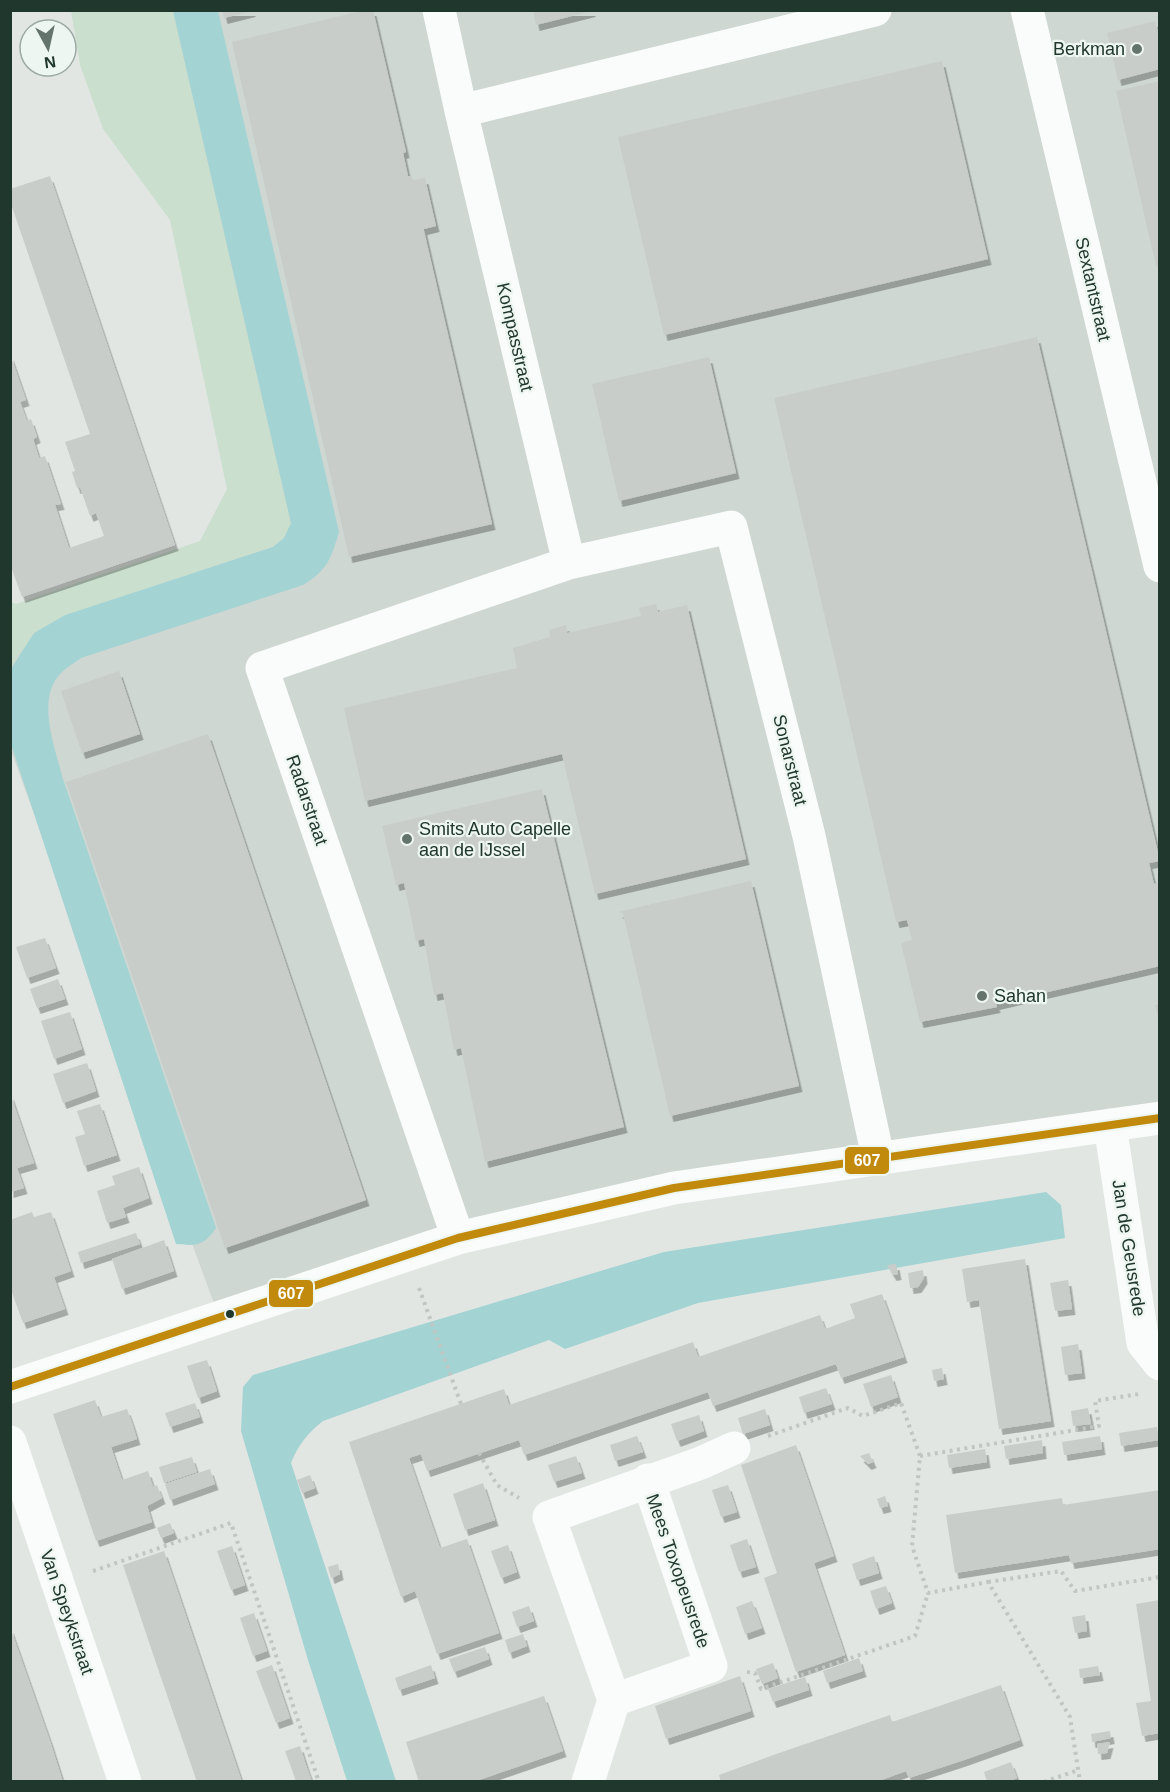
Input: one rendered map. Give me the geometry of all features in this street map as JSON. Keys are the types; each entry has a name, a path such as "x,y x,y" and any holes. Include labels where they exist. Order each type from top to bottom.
{"street":[{"name":"Kompasstraat","path":"440,10 461,111 569,563"},
{"path":"461,111 875,10"},
{"name":"Sextantstraat","path":"1027,10 1160,566"},
{"name":"Sonarstraat","path":"569,563 731,527 809,836 878,1157"},
{"name":"Radarstraat","path":"458,1238 262,668 569,563"},
{"path":"10,1387 458,1238 674,1188 1160,1118"},
{"name":"Jan de Geusrede","path":"1110,1125 1143,1343 1154,1378"},
{"name":"Van Speykstraat","path":"10,1442 125,1782"},
{"name":"Mees Toxopeusrede","path":"549,1517 701,1463 734,1448"},
{"name":"Mees Toxopeusrede","path":"614,1700 711,1666 648,1480"},
{"path":"549,1517 614,1700 588,1782"}],"path":[{"path":"428,1313 462,1404"},
{"path":"920,1456 1099,1426 1095,1401 1154,1378"},
{"path":"711,1666 755,1673 760,1689 915,1636 928,1593 912,1546 920,1456 901,1403 863,1416 848,1408 734,1448"},
{"path":"479,1453 497,1485 549,1517"},
{"path":"57,1584 231,1523 319,1782"},
{"path":"928,1593 1061,1571 1074,1591 1160,1577"},
{"path":"988,1582 1070,1717 1080,1782"},
{"path":"1044,1782 1078,1770"}],"shaded area":[{"path":"117,11 1159,11 1159,1118 639,1197 219,1317 11,751 11,644 284,538"}],"green space":[{"path":"71,11 173,11 291,523 284,538 273,547 65,615 19,653 11,669 11,602 16,604 200,541 227,489 170,220 103,129 80,65 78,18 72,18"}],"water":[{"path":"173,11 218,11 339,532 327,563 318,574 303,585 81,658 62,672 54,682 50,695 49,722 62,776 216,1228 203,1242 189,1245 176,1244 10,741 11,669 34,633 65,615 273,547 284,538 291,523"},
{"path":"1046,1192 1061,1205 1065,1238 698,1303 565,1349 549,1340 323,1421 300,1445 291,1463 396,1781 347,1781 308,1660 241,1431 243,1387 253,1375 664,1252"}],"building":[{"path":"222,10 252,10 252,11 224,18"},
{"path":"373,10 406,152 403,153 408,176 411,176 413,180 425,178 436,226 424,229 424,231 492,524 349,557 232,42"},
{"path":"533,10 592,10 592,11 536,25"},
{"path":"1155,21 1160,39 1160,69 1118,80 1107,33"},
{"path":"942,61 988,259 664,335 618,137"},
{"path":"1160,81 1160,265 1156,266 1116,91"},
{"path":"50,176 175,545 22,597 10,564 10,354 26,400 20,402 27,421 31,419 37,437 33,439 39,458 45,456 61,504 55,505 69,548 104,536 96,513 90,516 80,487 77,488 72,472 75,471 65,442 90,434 10,201 10,189"},
{"path":"1037,337 1160,861 1149,863 1154,884 1160,882 1160,966 996,1004 997,1007 920,1022 901,943 912,940 907,920 896,922 774,398"},
{"path":"709,357 736,473 619,501 592,384"},
{"path":"656,604 658,612 687,605 746,859 595,894 562,754 365,801 344,708 517,668 513,648 550,637 549,630 566,625 567,633 641,616 639,608"},
{"path":"119,671 140,734 82,753 61,691"},
{"path":"208,734 366,1200 225,1248 66,782"},
{"path":"542,789 624,1127 485,1162 461,1048 454,1050 443,993 434,995 424,939 416,941 404,883 396,885 382,826"},
{"path":"751,881 799,1086 670,1116 623,913 618,912"},
{"path":"45,938 56,968 27,978 16,947"},
{"path":"58,979 65,999 37,1008 30,989"},
{"path":"1160,1004 1160,1021 1159,1021 1155,1005"},
{"path":"70,1012 82,1049 54,1059 41,1021"},
{"path":"87,1063 96,1091 63,1103 53,1074"},
{"path":"10,1093 34,1163 17,1168 24,1188 10,1192"},
{"path":"100,1104 117,1155 84,1166 75,1137 85,1134 77,1111"},
{"path":"139,1167 149,1198 123,1208 126,1217 107,1223 97,1191 115,1185 112,1176"},
{"path":"32,1212 34,1217 51,1212 71,1271 54,1277 65,1309 23,1323 10,1287 10,1220"},
{"path":"136,1233 140,1244 81,1263 78,1252"},
{"path":"164,1240 174,1271 122,1289 112,1259"},
{"path":"1025,1259 1051,1421 999,1429 979,1300 967,1302 962,1269"},
{"path":"896,1264 898,1274 893,1275 887,1265"},
{"path":"923,1270 924,1278 918,1287 910,1288 908,1273"},
{"path":"1068,1280 1072,1309 1055,1311 1050,1283"},
{"path":"882,1294 904,1357 841,1378 836,1364 713,1406 708,1392 524,1455 519,1440 427,1471 421,1454 409,1458 440,1548 467,1539 499,1633 437,1654 415,1591 401,1597 349,1442 504,1389 509,1405 693,1342 698,1357 820,1315 825,1329 855,1318 850,1304"},
{"path":"1078,1344 1082,1373 1065,1375 1061,1347"},
{"path":"207,1360 217,1391 198,1398 187,1366"},
{"path":"942,1368 944,1379 934,1381 932,1370"},
{"path":"891,1375 898,1397 871,1407 863,1384"},
{"path":"826,1388 832,1404 804,1413 799,1397"},
{"path":"95,1400 101,1417 127,1409 132,1423 137,1439 111,1447 122,1480 148,1471 153,1487 157,1485 162,1498 147,1506 152,1522 96,1541 53,1414"},
{"path":"195,1403 200,1417 170,1427 165,1413"},
{"path":"1088,1408 1091,1424 1073,1426 1071,1411"},
{"path":"765,1409 770,1425 743,1434 738,1418"},
{"path":"699,1415 704,1431 677,1441 671,1424"},
{"path":"1157,1427 1159,1440 1121,1446 1119,1433"},
{"path":"637,1436 643,1452 615,1461 610,1445"},
{"path":"1100,1436 1102,1449 1064,1455 1062,1442"},
{"path":"1042,1440 1043,1453 1006,1459 1004,1446"},
{"path":"796,1445 834,1556 814,1563 845,1655 796,1672 764,1578 777,1573 741,1465"},
{"path":"985,1449 987,1462 949,1468 947,1455"},
{"path":"869,1453 873,1462 868,1464 860,1456"},
{"path":"576,1456 582,1473 554,1482 548,1465"},
{"path":"192,1457 197,1472 164,1483 159,1467"},
{"path":"210,1469 215,1484 170,1500 165,1484"},
{"path":"310,1475 315,1488 302,1493 297,1480"},
{"path":"483,1483 495,1520 465,1530 453,1494"},
{"path":"728,1485 737,1512 721,1517 712,1490"},
{"path":"1160,1490 1160,1549 1071,1563 1069,1555 955,1573 946,1515 1062,1498 1063,1505"},
{"path":"885,1496 888,1506 880,1508 877,1499"},
{"path":"170,1523 174,1533 161,1538 157,1528"},
{"path":"747,1539 756,1567 739,1572 730,1545"},
{"path":"508,1545 517,1572 501,1578 491,1551"},
{"path":"232,1546 245,1585 231,1590 217,1551"},
{"path":"164,1551 242,1782 197,1782 157,1666 123,1565"},
{"path":"874,1556 879,1573 857,1580 852,1564"},
{"path":"338,1564 340,1574 331,1578 328,1567"},
{"path":"886,1586 892,1603 876,1609 870,1591"},
{"path":"1160,1600 1160,1733 1142,1736 1136,1703 1151,1701 1136,1604"},
{"path":"752,1601 762,1628 745,1634 736,1607"},
{"path":"529,1606 534,1621 517,1627 512,1612"},
{"path":"254,1613 267,1651 253,1656 240,1618"},
{"path":"1085,1615 1087,1631 1075,1633 1072,1617"},
{"path":"10,1627 50,1741 63,1782 10,1782"},
{"path":"523,1634 527,1646 509,1653 505,1640"},
{"path":"485,1647 489,1659 454,1672 449,1659"},
{"path":"859,1658 863,1671 827,1683 823,1671"},
{"path":"773,1663 778,1678 762,1684 756,1669"},
{"path":"272,1665 290,1718 276,1723 256,1671"},
{"path":"431,1665 435,1678 399,1690 395,1678"},
{"path":"1098,1666 1100,1675 1080,1678 1079,1669"},
{"path":"740,1676 751,1711 666,1739 655,1706"},
{"path":"805,1677 809,1690 773,1702 768,1689"},
{"path":"1001,1685 1020,1740 964,1760 909,1778 906,1771 876,1782 721,1782 719,1775 779,1753 890,1715 892,1722"},
{"path":"544,1696 563,1751 473,1782 419,1782 406,1742"},
{"path":"1110,1731 1111,1738 1092,1742 1091,1734"},
{"path":"1110,1742 1107,1753 1098,1754 1097,1744"},
{"path":"300,1746 312,1782 296,1782 285,1751"},
{"path":"1011,1762 1017,1778 1008,1782 987,1782 984,1772"}],"transit line":[{"name":"607","path":"10,1387 458,1238 674,1188 1160,1118"}],"place":[{"name":"Berkman","path":"1137,49"},
{"name":"Smits Auto Capelle aan de IJssel","path":"407,839"},
{"name":"Sahan","path":"982,996"}]}
